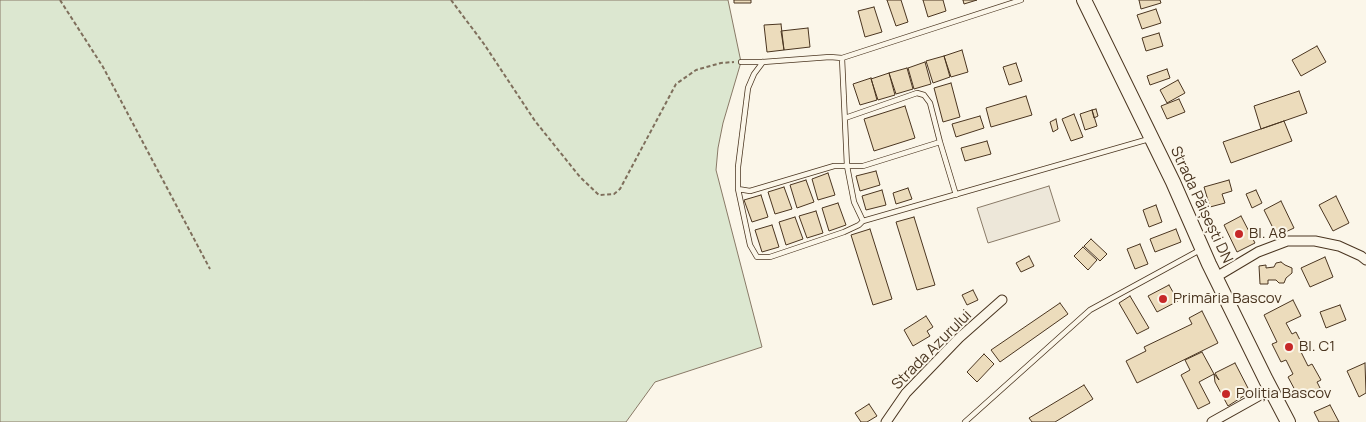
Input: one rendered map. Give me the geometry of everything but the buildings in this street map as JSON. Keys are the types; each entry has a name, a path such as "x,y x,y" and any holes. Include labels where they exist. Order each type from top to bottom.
{"main road":[{"name":"Strada Păișești DN","path":"1084,0 1152,138 1202,249 1288,422"}],"street":[{"path":"1216,277 1258,252 1287,242 1315,240 1338,246 1366,260"},
{"name":"Strada Azurului","path":"886,422 906,393 959,338 1002,300"},
{"path":"1212,422 1271,390"}],"lane":[{"path":"741,62 842,58 1021,0"},
{"path":"842,58 847,166 854,202 863,221"},
{"path":"763,62 754,74 748,88 738,167 738,189 750,245 758,257 770,257 844,232 860,225 863,221 1152,138"},
{"path":"845,118 917,93 924,95 930,103 956,195"},
{"path":"738,189 750,191 834,166 863,166 940,142"},
{"path":"965,422 1090,310 1202,249"}],"path":[{"path":"60,0 103,67 210,269"},
{"path":"452,0 535,121 580,177 599,195 614,194 620,189 676,84 696,70 721,63 741,62"}],"green space":[{"path":"0,0 728,0 741,62 723,123 716,170 762,347 655,382 626,422 0,422"}],"shaded area":[{"path":"1049,186 1060,221 988,243 977,208"}],"place":[{"name":"Bl. A8","path":"1239,234"},
{"name":"Primăria Bascov","path":"1163,299"},
{"name":"Bl. C1","path":"1289,347"},
{"name":"Poliția Bascov","path":"1226,394"}]}
